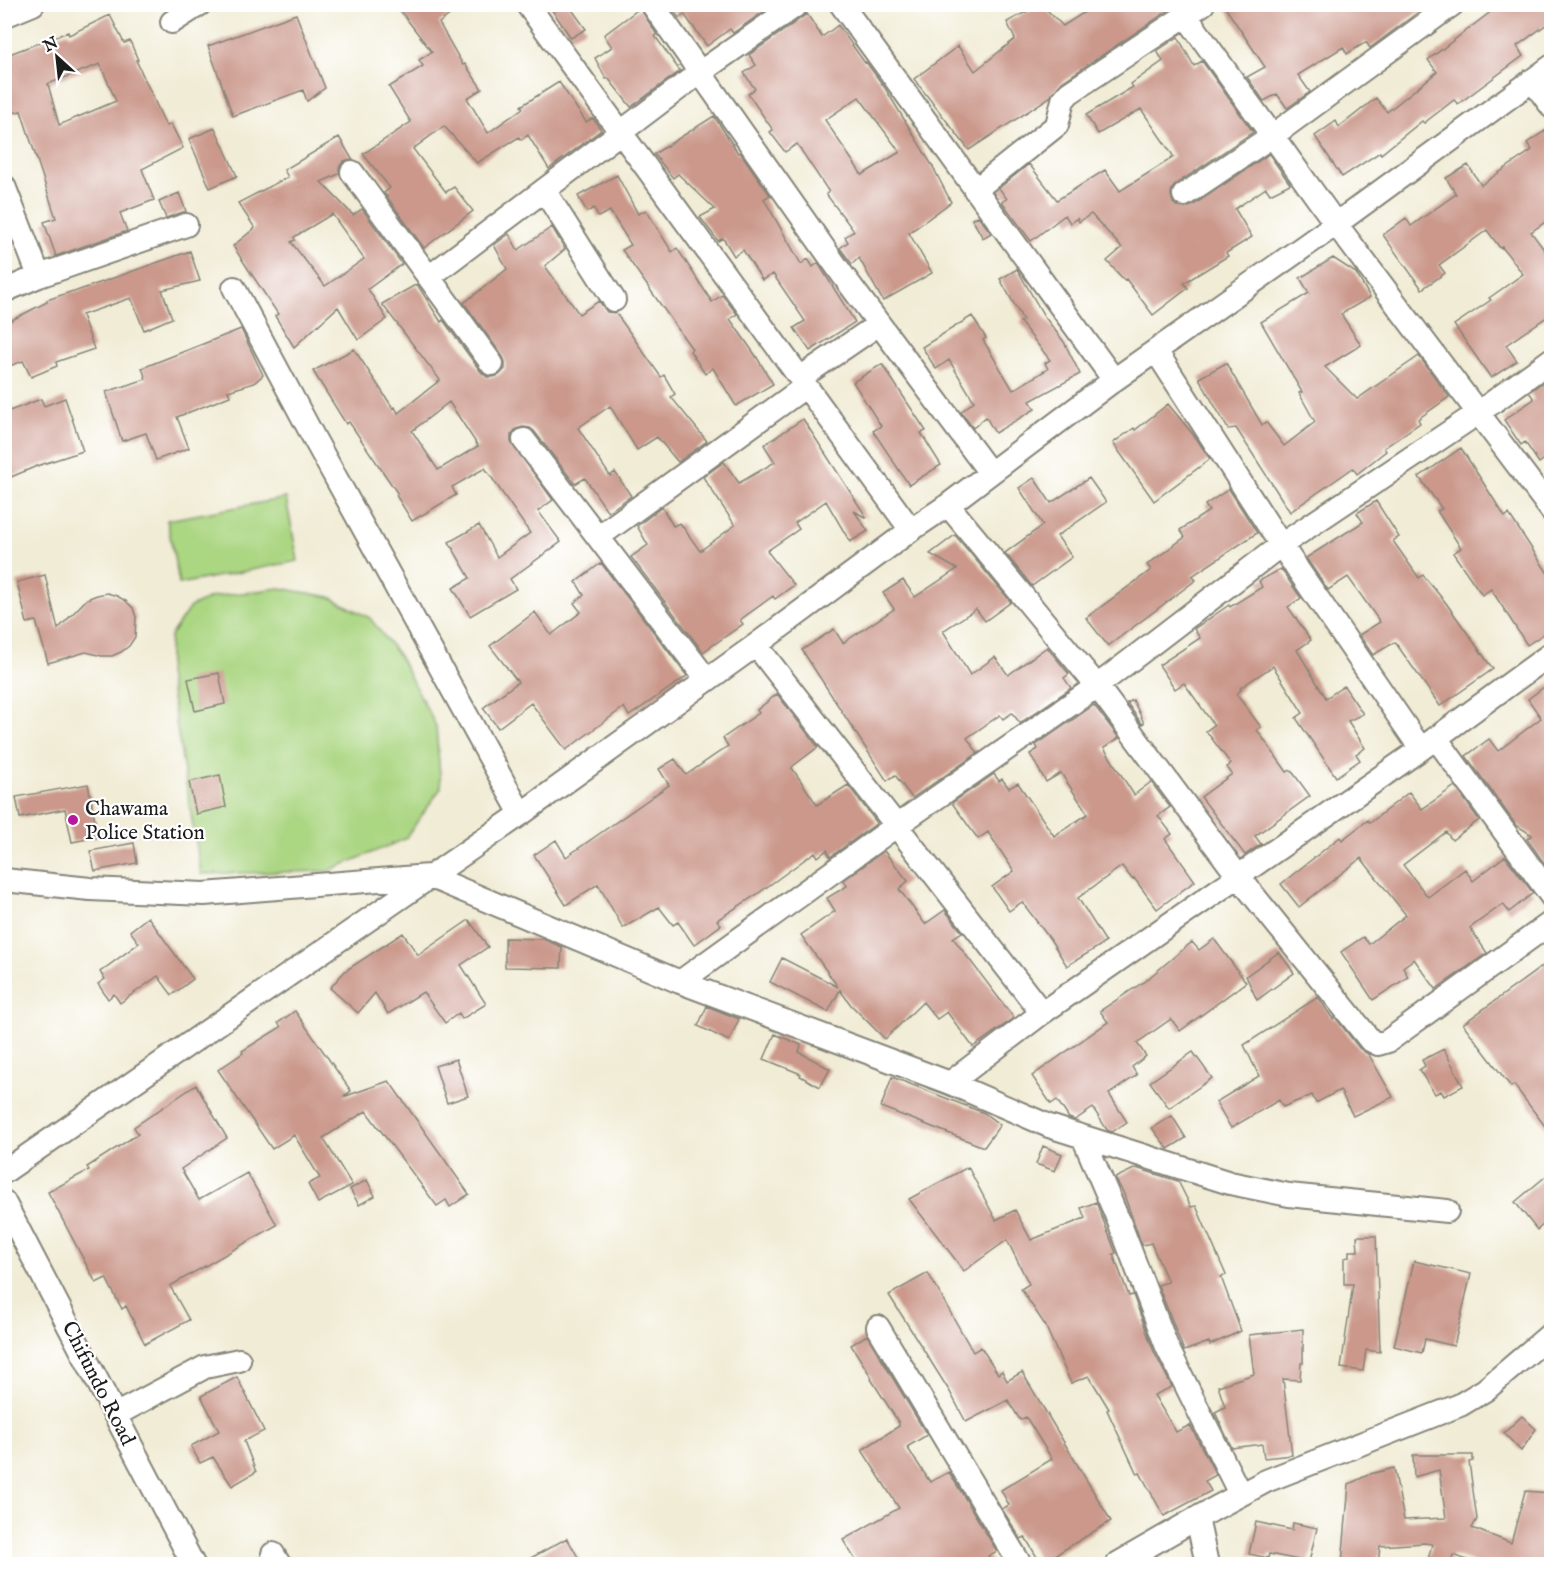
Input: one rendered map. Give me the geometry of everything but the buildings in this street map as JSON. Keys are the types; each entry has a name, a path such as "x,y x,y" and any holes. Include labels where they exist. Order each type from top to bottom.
{"street":[{"path":"4,16 33,4"},
{"path":"172,22 200,4"},
{"path":"527,4 911,530"},
{"path":"652,4 879,324 990,473"},
{"path":"429,277 699,73 798,4"},
{"path":"841,4 1114,380"},
{"path":"1184,195 1272,136 1453,4"},
{"path":"975,190 1057,125 1063,100 1069,93 1197,8 1272,136 1551,511"},
{"path":"4,1172 521,814 948,505 1114,380 1336,224 1551,66"},
{"path":"1532,80 1551,106"},
{"path":"352,172 492,364"},
{"path":"4,186 39,276"},
{"path":"544,190 614,300"},
{"path":"4,291 39,276 186,225"},
{"path":"234,288 521,814"},
{"path":"598,537 879,324"},
{"path":"1156,351 1281,545 1428,744 1551,897"},
{"path":"680,982 896,826 1097,686 1281,545 1478,413 1551,359"},
{"path":"525,440 707,680"},
{"path":"948,505 1097,686 1238,876 1370,1040 1378,1044 1388,1041 1551,922"},
{"path":"756,645 1042,1013"},
{"path":"950,1083 1042,1013 1428,744 1551,653"},
{"path":"4,880 90,889 204,894 429,876 680,982 950,1083 1039,1122 1083,1137 1230,1183 1288,1195 1447,1211"},
{"path":"1083,1137 1167,1347 1240,1494"},
{"name":"Chifundo Road","path":"4,1202 193,1564"},
{"path":"878,1327 1020,1564"},
{"path":"1117,1564 1266,1481 1460,1405 1485,1390 1551,1333"},
{"path":"115,1415 205,1367 239,1360"},
{"path":"1197,1518 1207,1564"}],"green space":[{"path":"286,498 298,561 179,584 167,520"},
{"path":"279,588 330,597 370,618 399,656 436,726 441,788 405,839 328,871 201,874 168,674 170,636 190,607 212,597"}],"place":[{"name":"Chawama Police Station","path":"73,820"}]}
